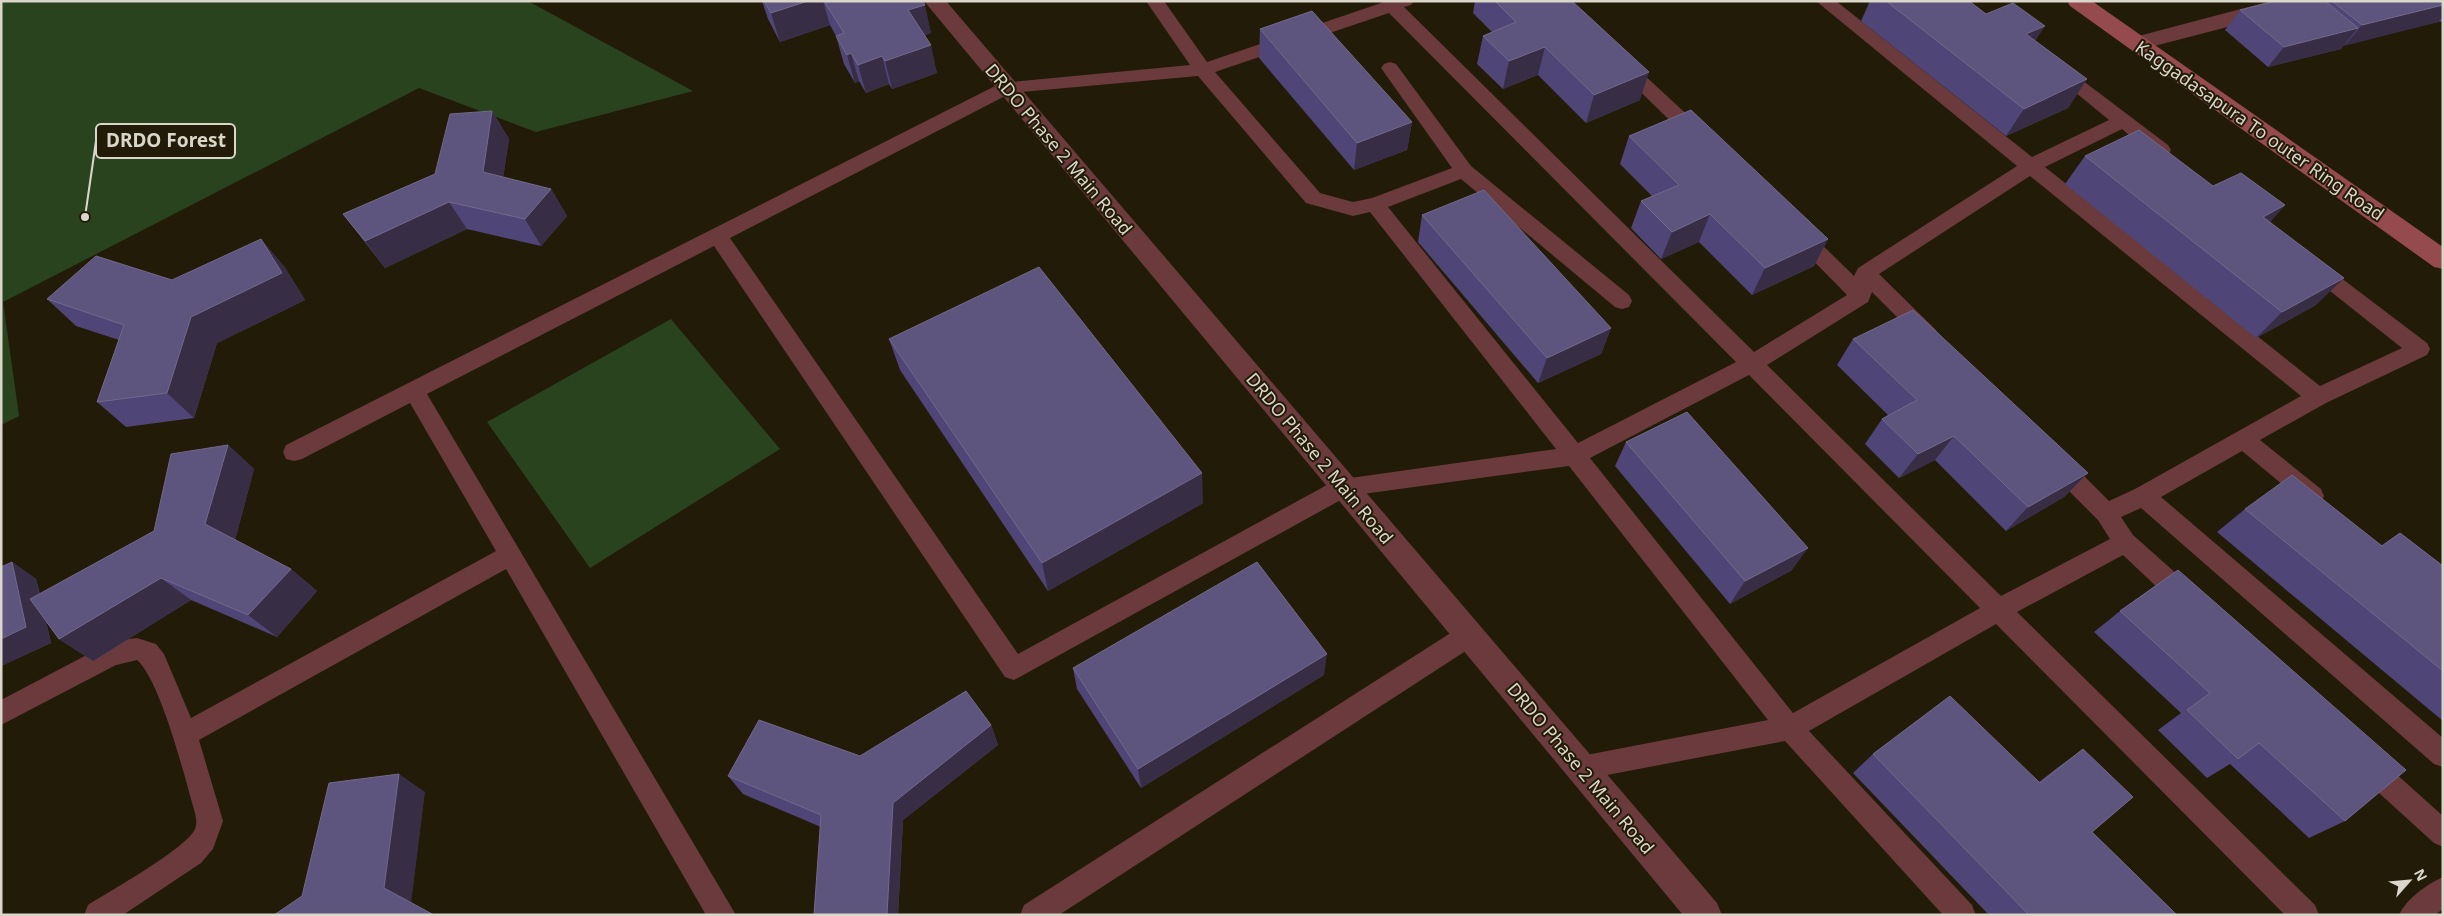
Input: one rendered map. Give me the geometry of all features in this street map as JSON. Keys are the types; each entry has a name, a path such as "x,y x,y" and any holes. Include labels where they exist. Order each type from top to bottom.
{"street":[{"name":"DRDO Phase 2 Main Road","path":"934,1 1705,915"},
{"name":"Kaggadasapura To outer Ring Road","path":"2076,1 2139,43 2443,260"},
{"path":"2139,43 2225,19 2301,1"}],"lane":[{"path":"1154,1 1203,70 1313,198 1353,209 1375,204 1464,171"},
{"path":"1825,1 2318,397"},
{"path":"294,452 1007,87 1203,70 1398,4 1752,364 2305,915"},
{"path":"1611,54 1714,152"},
{"path":"2037,55 2177,163"},
{"path":"1390,68 1464,171 1622,301"},
{"path":"1862,296 1865,273 2031,166 2123,121"},
{"path":"1375,204 1790,728 1962,915"},
{"path":"1784,220 1862,296"},
{"path":"717,235 1014,669 1344,487 1573,456 1752,364 1862,296"},
{"path":"2106,513 2143,496 2318,397 2419,349 2302,259"},
{"path":"1865,273 1941,348"},
{"path":"414,391 722,915"},
{"path":"2244,440 2328,508"},
{"path":"2037,444 2106,513 2125,542 2204,615"},
{"path":"2143,496 2443,755"},
{"path":"1581,768 1790,728 1999,610 2125,542"},
{"path":"184,734 510,555"},
{"path":"1034,915 1469,635"},
{"path":"1,713 123,650 139,648 148,653 156,664 184,734 210,821 208,834 190,854 98,915"},
{"path":"2349,748 2443,834"},
{"path":"2413,915 2443,891"}],"green space":[{"path":"1,1 528,1 693,91 536,132 419,88 3,302 19,416 1,425"},
{"path":"671,319 780,449 590,568 487,422"}],"building":[{"path":"764,1 808,1 771,13"},
{"path":"824,1 923,1 925,5 908,10 931,45 885,61 882,56 858,65 851,53 847,55 836,36 844,33"},
{"path":"1495,1 1572,1 1649,72 1594,95 1545,47 1509,61 1483,36 1516,22"},
{"path":"1886,1 1969,1 1986,14 2013,3 2045,26 2026,34 2087,79 2024,109"},
{"path":"2276,1 2325,1 2358,28 2284,47 2240,10"},
{"path":"2332,1 2443,1 2443,5 2362,25"},
{"path":"1312,11 1412,122 1357,143 1260,29"},
{"path":"1691,110 1828,239 1765,268 1710,214 1672,232 1641,201 1679,185 1629,136"},
{"path":"492,111 483,172 551,189 525,219 449,202 365,241 343,214 435,174 450,114"},
{"path":"2139,130 2213,186 2241,173 2285,205 2263,217 2344,278 2282,312 2085,156"},
{"path":"1484,190 1611,328 1547,358 1422,215"},
{"path":"261,239 282,273 191,317 167,393 97,402 124,325 47,299 96,256 172,280"},
{"path":"1039,267 1202,473 1042,563 889,339"},
{"path":"1913,310 2088,473 2028,507 1954,436 1918,454 1882,419 1917,400 1853,339"},
{"path":"1687,412 1808,548 1745,581 1626,442"},
{"path":"228,445 205,524 291,569 248,615 161,578 59,639 30,599 154,531 171,454"},
{"path":"2292,475 2382,546 2400,533 2443,566 2443,671 2245,509"},
{"path":"12,562 26,627 1,639 1,567"},
{"path":"1257,562 1327,654 1138,769 1073,668"},
{"path":"2178,570 2406,770 2345,821 2259,743 2238,759 2187,710 2210,693 2120,611"},
{"path":"966,691 991,725 893,803 887,915 814,915 821,815 728,776 759,720 860,756"},
{"path":"1950,696 2040,783 2083,749 2133,797 2092,832 2177,915 2029,915 1873,754"},
{"path":"399,774 384,888 434,915 274,915 302,896 329,783"}],"place":[{"name":"DRDO Forest","path":"85,217"}]}
